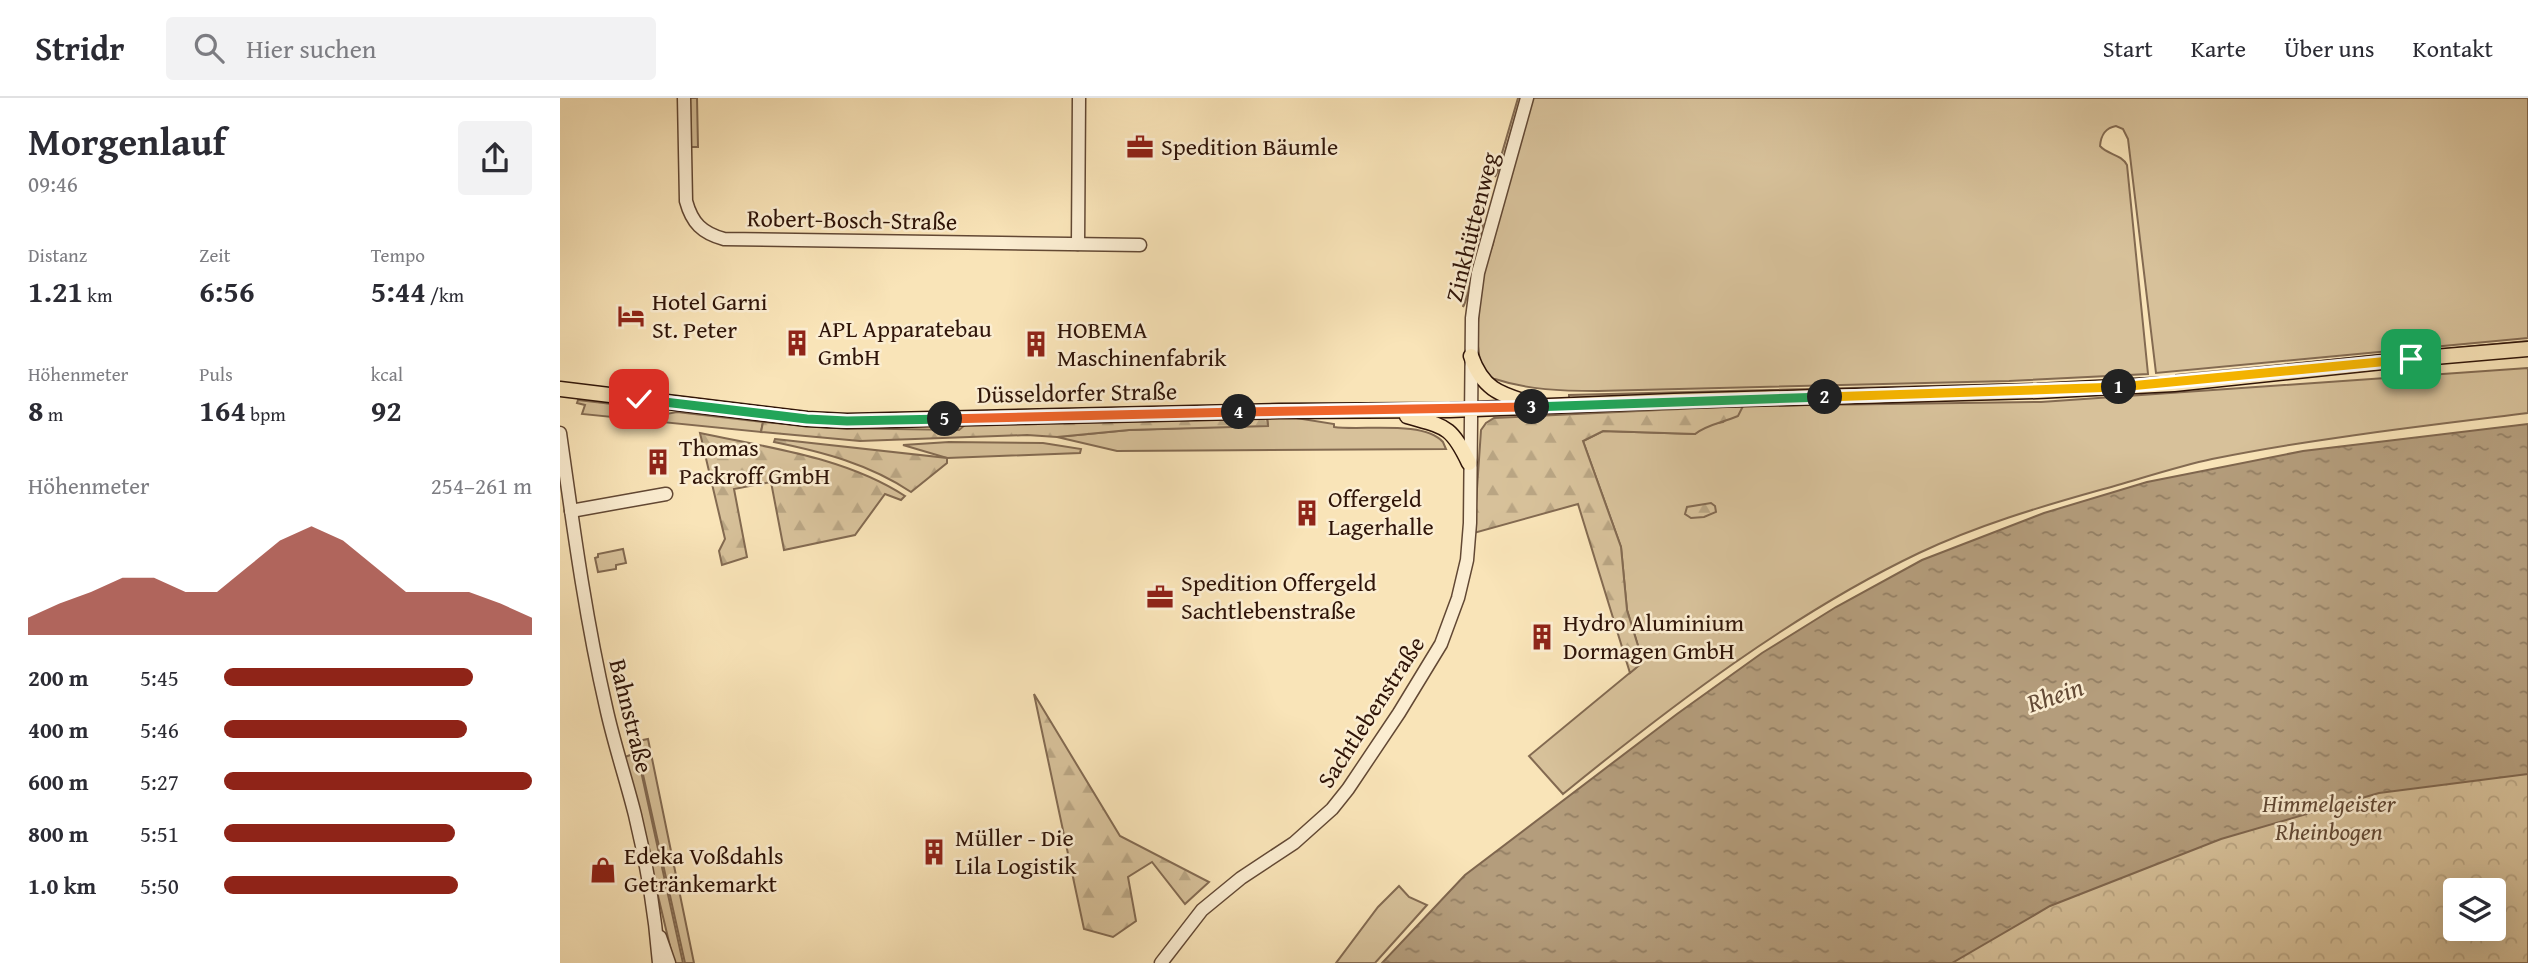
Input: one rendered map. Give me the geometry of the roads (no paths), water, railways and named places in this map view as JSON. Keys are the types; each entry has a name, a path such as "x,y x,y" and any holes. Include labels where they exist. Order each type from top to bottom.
{"main road":[{"name":"Düsseldorfer Straße","path":"560,389 807,419 847,421 1388,411 2095,389 2174,384 2528,349"},
{"path":"1471,356 1476,370 1490,388 1543,407"},
{"path":"1388,411 1431,422 1446,429 1459,441 1469,463"}],"street":[{"name":"Robert-Bosch-Straße","path":"684,98 686,201 698,228 710,235 724,239 1140,245"},
{"path":"1078,244 1079,98"},
{"name":"Zinkhüttenweg","path":"1470,409 1472,318 1478,274 1527,98"},
{"name":"Sachtlebenstraße","path":"1161,963 1202,910 1241,878 1294,844 1332,809 1361,771 1428,669 1451,619 1464,578 1470,523 1470,409"},
{"name":"Bahnstraße","path":"560,433 584,607 612,734 635,816 657,930 659,963"},
{"path":"571,511 666,494"},
{"name":"Bahnstraße","path":"657,930 669,963"}],"water":[{"name":"Rhein","path":"2528,424 2528,774 2379,793 2221,839 2050,906 1952,963 1382,963 1465,875 1677,714 1762,653 1836,607 1922,560 2044,513 2147,482 2303,451"}],"place":[{"name":"Spedition Bäumle","path":"1140,147"},
{"name":"Hotel Garni St. Peter","path":"631,316"},
{"name":"APL Apparatebau GmbH","path":"797,343"},
{"name":"HOBEMA Maschinenfabrik","path":"1036,344"},
{"name":"Thomas Packroff GmbH","path":"658,462"},
{"name":"Offergeld Lagerhalle","path":"1307,513"},
{"name":"Spedition Offergeld Sachtlebenstraße","path":"1160,597"},
{"name":"Hydro Aluminium Dormagen GmbH","path":"1542,637"},
{"name":"Müller - Die Lila Logistik","path":"934,852"},
{"name":"Edeka Voßdahls Getränkemarkt","path":"603,870"}],"park label":[{"name":"Himmelgeister Rheinbogen","path":"2329,818"}]}
